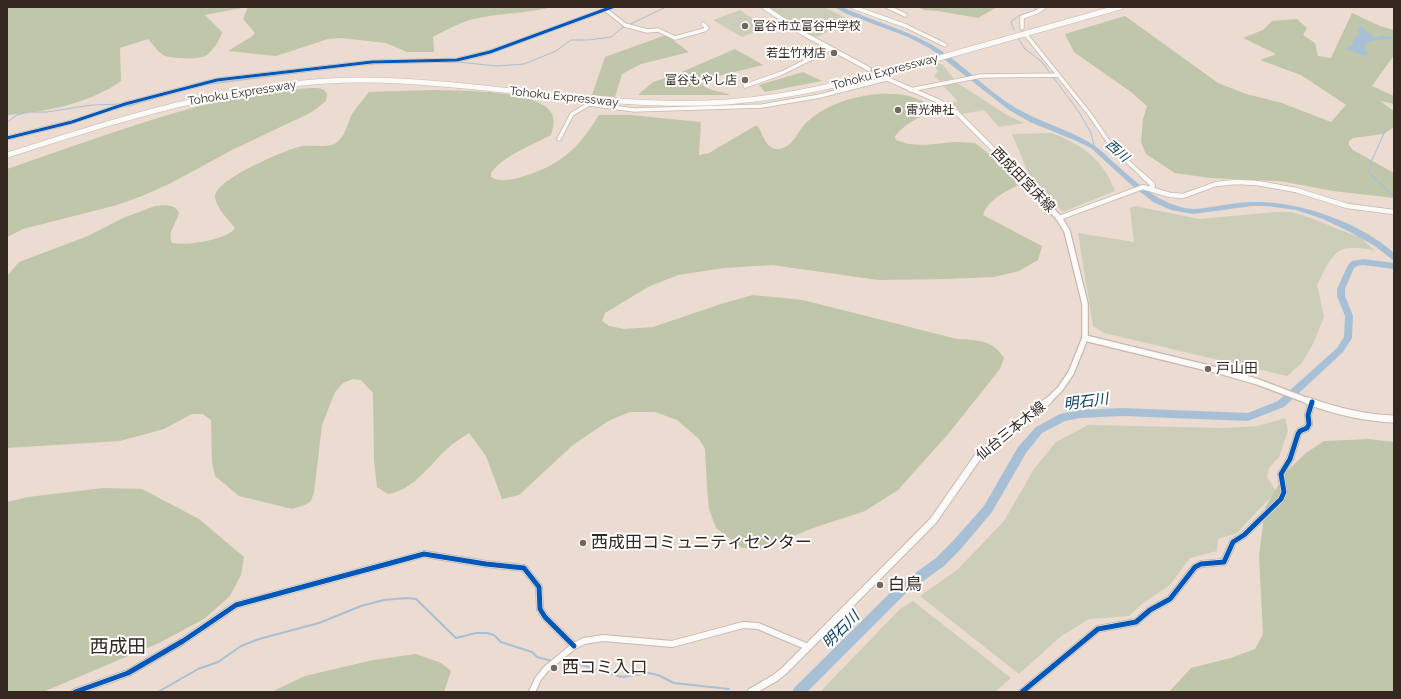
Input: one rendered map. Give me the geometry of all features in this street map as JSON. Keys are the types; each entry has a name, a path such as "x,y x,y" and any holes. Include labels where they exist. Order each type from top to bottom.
{"highway":[{"name":"Tohoku Expressway","path":"7,155 159,108 222,94 287,84 342,81 392,81 446,84 611,102 662,104 703,104 800,94 855,81 1107,7"},
{"name":"Tohoku Expressway","path":"949,53 1120,7"},
{"name":"Tohoku Expressway","path":"7,152 158,105 223,90 294,80 344,77 400,78 448,81 612,99 695,100 746,97 797,90 935,57"}],"main road":[{"path":"764,7 804,34 869,69"},
{"name":"西成田宮床線","path":"885,78 910,90 946,104 959,114 1032,188 1059,218 1067,231 1085,304 1086,338"},
{"path":"1086,338 1207,367 1361,417 1382,420 1394,419"},
{"name":"仙台三本木線","path":"751,692 774,678 808,647 933,520 979,455 1051,399 1071,373 1086,338"}],"street":[{"path":"7,138 72,122 125,104 217,80 372,62 443,61 469,58 490,52 612,7"},
{"path":"853,7 906,26 946,45"},
{"path":"888,7 905,15"},
{"path":"1022,28 1022,17 1037,12 1044,7"},
{"path":"606,10 626,26 647,31 658,30 675,38 707,28 702,24"},
{"path":"1027,36 1091,116 1112,147 1153,185 1150,189"},
{"path":"745,86 792,68 830,49"},
{"path":"910,90 981,76 1058,75"},
{"path":"559,139 572,114 589,104 634,109 762,106 820,96 885,78"},
{"path":"1059,218 1143,187 1170,195 1183,196 1216,184 1236,182 1257,183 1296,190 1348,206 1394,212"},
{"path":"1022,692 1098,629 1136,622 1150,610 1170,599 1195,567 1201,564 1224,562 1234,542 1244,535 1281,499 1284,492 1281,474 1282,469 1290,459 1298,434 1300,431 1307,428 1309,424 1308,415 1310,401"},
{"path":"75,692 128,673 183,641 236,605 424,554 486,564 524,568 539,587 540,609 545,617 574,646"},
{"path":"532,692 538,679 558,657 584,641 603,638 672,644 743,625 758,626 808,647"}],"green space":[{"path":"7,7 247,7 205,15 222,32 212,50 203,57 179,58 163,55 148,39 120,48 121,81 108,89 82,101 53,109 7,115"},
{"path":"248,7 553,7 534,11 488,16 461,23 433,37 434,52 407,52 386,43 341,38 328,39 276,56 228,51 255,33 243,19"},
{"path":"768,7 824,7 848,19 820,36 812,37"},
{"path":"917,7 997,7 978,18 924,10"},
{"path":"740,10 766,28 742,37 713,20"},
{"path":"1352,13 1380,26 1394,30 1394,55 1372,86 1394,96 1394,104 1380,101 1394,111 1394,127 1384,134 1353,138 1349,141 1349,145 1353,150 1394,173 1394,198 1333,191 1280,181 1210,178 1175,173 1146,154 1141,142 1143,119 1147,106 1131,92 1074,52 1065,34 1125,16 1218,83 1246,94 1282,103 1331,122 1346,105 1301,75 1260,60 1276,54 1243,38 1263,30 1272,21 1297,19 1307,28 1303,35 1315,43 1318,56 1331,58"},
{"path":"666,35 689,52 641,64 622,74 615,97 592,95 605,57"},
{"path":"735,49 763,65 706,79 701,83 707,88 730,95 638,95 653,82 677,74"},
{"path":"938,63 943,65 954,79 940,81 934,76 938,71 933,65"},
{"path":"803,72 822,81 765,92 759,85"},
{"path":"956,82 1007,115 1024,123 999,127 984,110 962,114 955,106 949,104 958,101 942,85"},
{"path":"310,88 322,89 327,94 326,101 312,112 232,150 171,183 117,205 23,229 7,237 7,169 112,133 192,108 241,96"},
{"path":"434,90 479,91 516,96 532,100 545,106 552,114 554,122 551,135 510,156 491,173 491,177 501,180 515,179 532,174 566,156 583,138 599,115 630,115 701,122 699,155 709,153 755,126 758,126 768,145 775,149 784,148 792,142 807,122 817,114 840,102 852,98 879,94 904,95 938,108 904,127 895,136 896,140 908,144 924,145 955,142 975,143 1025,182 995,199 983,215 1042,246 1038,260 1019,271 994,277 946,279 878,280 772,265 724,268 678,275 648,287 605,313 602,321 609,326 624,329 653,327 753,295 803,300 957,339 990,344 1000,352 1004,358 1000,369 949,433 898,490 865,511 816,527 761,549 742,548 716,528 709,509 705,449 699,439 677,420 655,412 630,412 610,420 573,445 519,495 502,499 486,456 469,433 450,446 421,476 406,487 397,492 388,494 377,487 374,460 373,393 361,380 353,379 343,383 335,392 322,425 314,492 311,501 305,505 292,509 239,496 215,476 212,462 211,420 203,414 192,414 164,429 120,441 7,448 7,276 19,262 88,236 123,218 155,206 166,205 174,207 179,212 171,231 172,243 196,243 224,236 235,228 220,210 215,197 218,190 226,182 253,166 295,148 303,146 332,145 336,143 342,137 352,114 369,92"},
{"path":"1052,133 1073,143 1090,154 1104,170 1115,191 1063,212 1023,172 1027,170 1012,134"},
{"path":"1135,206 1199,219 1291,212 1308,217 1361,238 1375,251 1352,248 1344,249 1338,252 1328,264 1317,285 1324,317 1313,344 1301,364 1287,376 1104,333 1093,326 1078,233 1134,242 1130,208"},
{"path":"1285,418 1288,431 1279,457 1269,468 1267,477 1277,492 1237,533 1218,539 1217,551 1190,558 1170,585 1143,603 1129,616 1089,619 1060,637 1019,674 920,596 957,570 1004,521 1034,469 1056,442 1088,425 1224,428 1258,426"},
{"path":"1369,439 1394,442 1394,692 1169,692 1191,668 1231,658 1255,649 1263,634 1259,556 1265,508 1286,472 1306,453 1324,441"},
{"path":"103,488 142,489 199,519 244,557 241,575 230,596 204,619 159,643 43,692 7,692 7,502 28,497"},
{"path":"913,601 1011,678 995,692 820,692 900,609"},
{"path":"416,654 441,663 451,671 444,692 271,692 305,676 373,660"}],"water":[{"path":"1359,23 1366,31 1376,38 1382,36 1394,37 1394,39 1376,40 1366,43 1365,51 1368,54 1366,56 1345,49 1352,45 1354,39 1359,35 1358,30 1361,27"}],"waterway":[{"path":"443,62 459,62 496,66 524,64 556,51 571,40 589,40 611,37 622,28 666,7"},
{"name":"西川","path":"837,7 922,41 956,64 1011,108 1032,120 1076,138 1093,147 1147,194 1165,205 1193,211 1213,210 1252,204 1282,205 1297,208 1326,217 1353,230 1381,246 1394,258"},
{"path":"1014,30 1011,22 1020,15 1036,10 1034,7"},
{"path":"1018,38 1025,49 1042,62 1079,112 1091,133 1095,149"},
{"path":"345,66 373,64"},
{"path":"203,85 312,71"},
{"path":"124,106 129,106 170,94"},
{"path":"7,122 17,115 29,112 47,112 92,105 120,104"},
{"path":"1370,174 1371,162 1386,129"},
{"path":"1370,174 1394,197"},
{"name":"明石川","path":"798,692 900,591 940,562 956,546 988,509 1022,450 1039,430 1063,417 1080,414 1122,412 1248,417 1281,404 1340,350 1348,338 1349,316 1341,296 1341,289 1351,267 1355,263 1363,262 1394,266"},
{"path":"158,692 198,669 218,662 241,646 259,639 319,623 361,606 384,600 407,598 416,599 456,638 476,633 487,633 494,635 501,642 532,652 537,657 552,661"},
{"path":"558,661 572,662 622,677 648,673 658,675 674,683 729,689"}],"tunnel":[{"path":"869,69 882,76"}],"cycle path":[{"path":"7,138 72,122 125,104 217,80 372,62 457,60 490,52 612,7"},
{"path":"1022,692 1098,629 1136,622 1150,610 1170,599 1195,567 1201,564 1224,562 1233,542 1244,535 1281,499 1284,492 1281,474 1290,459 1298,434 1300,431 1307,428 1309,424 1308,415 1312,402"},
{"path":"75,692 128,673 183,641 236,605 424,554 486,564 524,568 539,587 540,609 545,617 574,646"}],"place":[{"name":"富谷市立富谷中学校","path":"745,26"},
{"name":"若生竹材店","path":"834,53"},
{"name":"富谷もやし店","path":"745,80"},
{"name":"雷光神社","path":"898,110"},
{"name":"戸山田","path":"1208,369"},
{"name":"西成田コミュニティセンター","path":"583,543"},
{"name":"白鳥","path":"880,585"},
{"name":"西コミ入口","path":"554,668"}],"district":[{"name":"西成田","path":"118,647"}]}
